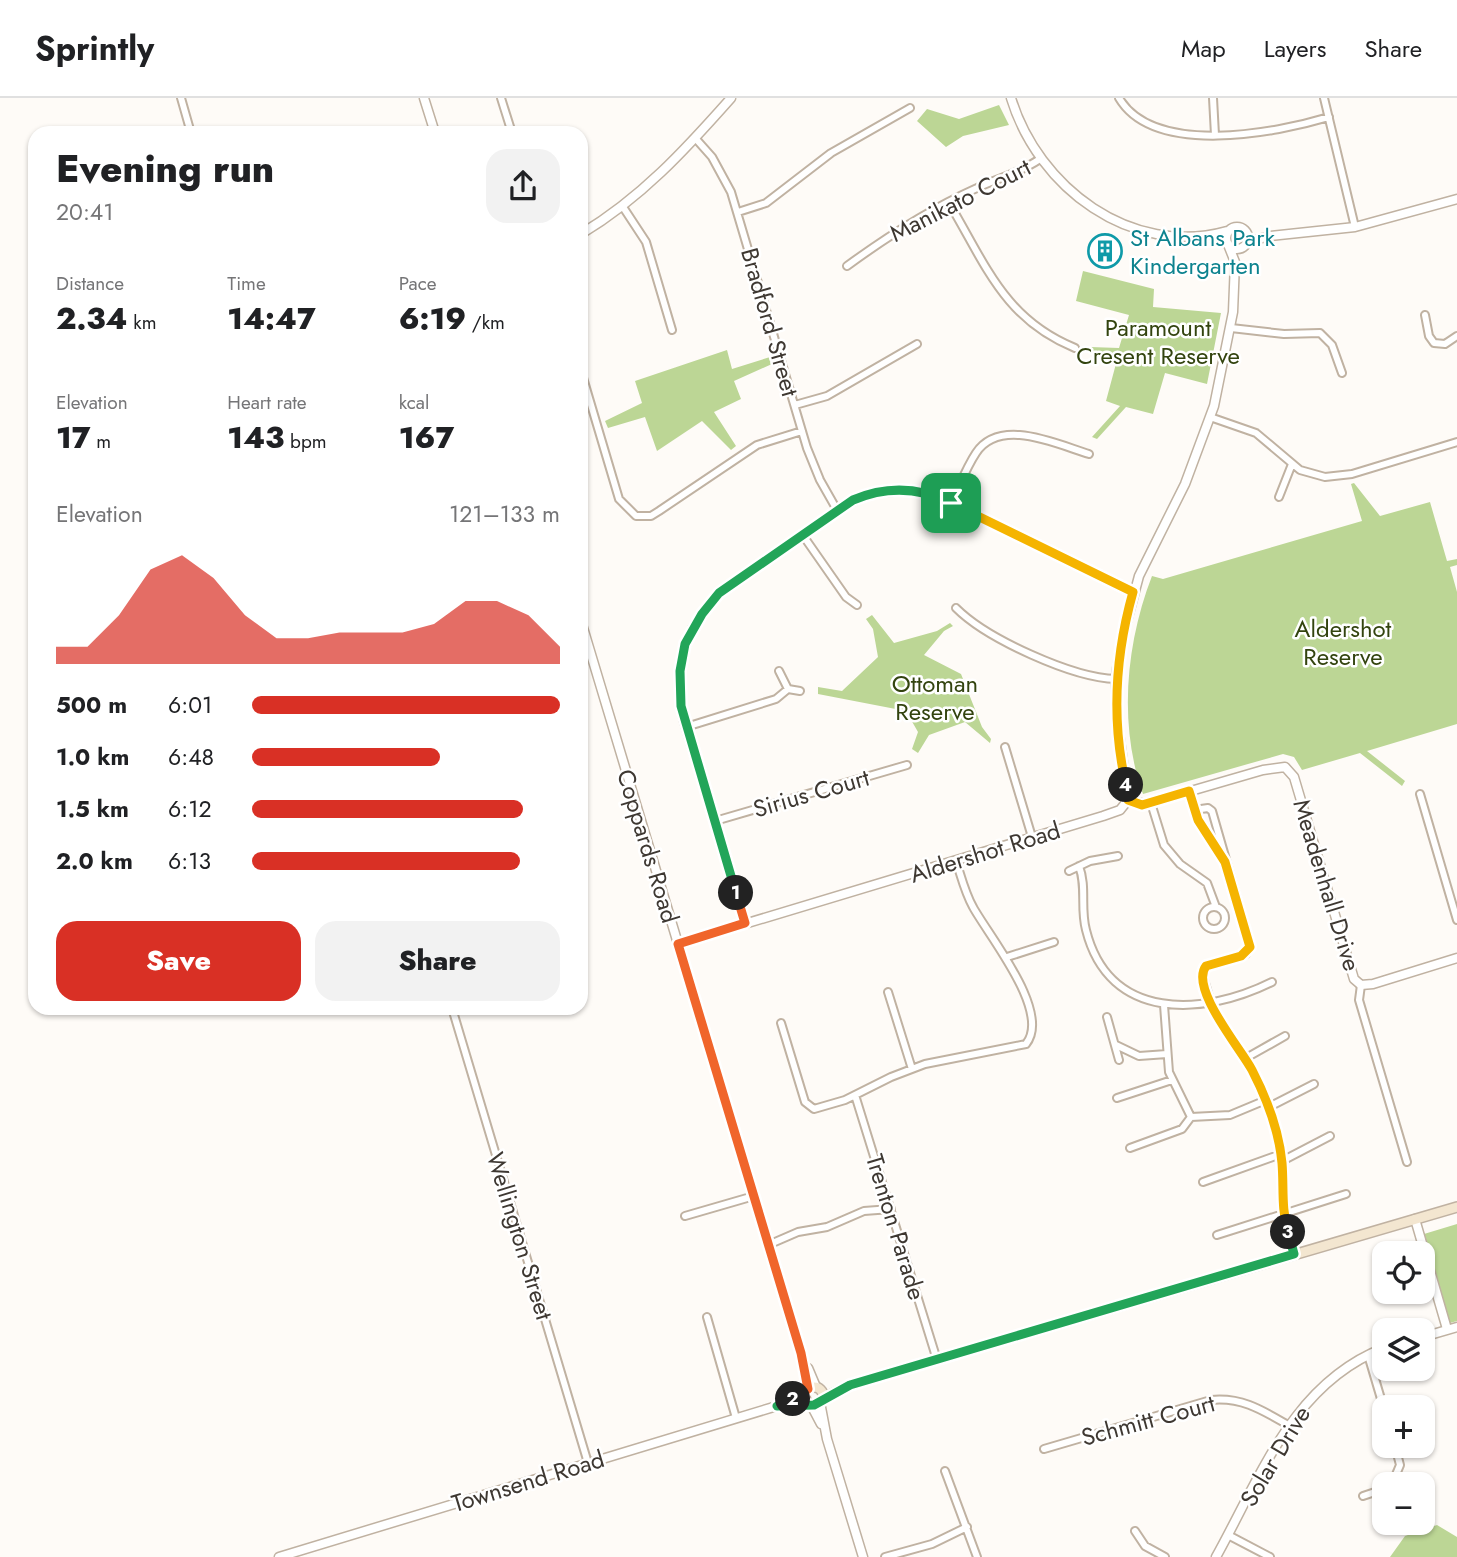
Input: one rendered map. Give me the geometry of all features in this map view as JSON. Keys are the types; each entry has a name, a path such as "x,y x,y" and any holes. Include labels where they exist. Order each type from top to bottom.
{"main road":[{"name":"Townsend Road","path":"812,1389 850,1385 1457,1207"},
{"name":"Townsend Road","path":"816,1402 850,1385"},
{"path":"812,1389 816,1402"},
{"path":"812,1389 816,1402"}],"street":[{"path":"181,98 189,126"},
{"path":"424,98 433,126"},
{"path":"501,98 510,126"},
{"path":"588,230 623,207 661,175 731,98"},
{"path":"1011,98 1023,132 1040,159 1076,197 1106,216 1142,230 1205,236 1228,246 1245,245 1270,236 1355,227 1457,199"},
{"path":"1119,98 1136,117 1154,127 1215,135 1292,128 1329,117"},
{"path":"1213,98 1215,135"},
{"path":"1324,98 1355,227"},
{"path":"738,212 766,203 831,153 911,108"},
{"name":"Bradford Street","path":"696,139 712,157 738,212 813,465 837,510"},
{"name":"Manikato Court","path":"847,266 897,230 979,187 1017,174 1040,159"},
{"path":"948,203 1015,310 1045,334 1075,348"},
{"path":"623,207 646,242 673,330"},
{"path":"1205,236 1236,227 1270,236"},
{"path":"1234,272 1245,245 1245,230"},
{"path":"1225,862 1195,810 1189,791 1142,805 1128,800 1119,748 1116,679 1133,592 1185,484 1210,418 1231,328 1234,272 1227,231"},
{"path":"1425,315 1429,336 1434,343 1445,344 1457,336"},
{"path":"1231,328 1284,334 1320,333 1332,345 1342,373"},
{"path":"795,405 827,396 917,344"},
{"path":"588,395 619,499 636,516 651,516 757,445 802,431"},
{"path":"1210,418 1268,439 1292,464 1312,475 1338,477 1457,442"},
{"path":"951,503 976,453 995,436 1016,435 1088,454"},
{"path":"1279,497 1292,464"},
{"path":"745,923 686,727 680,697 680,671 685,644 692,628 719,593 837,510 863,496 901,489 930,494 951,503 1133,592"},
{"path":"802,534 846,597 857,605"},
{"path":"956,608 976,626 1072,672 1116,679"},
{"name":"Coppards Road","path":"588,644 812,1389"},
{"path":"779,671 788,689"},
{"path":"686,727 776,699 788,689 800,691"},
{"path":"1005,747 1032,838"},
{"name":"Sirius Court","path":"715,821 907,765"},
{"name":"Meadenhall Drive","path":"1189,791 1272,767 1288,769 1294,776 1350,970 1354,979 1362,985 1457,958"},
{"path":"1420,794 1457,920"},
{"name":"Aldershot Road","path":"678,944 1112,813 1124,807 1128,800"},
{"path":"1151,803 1164,845 1180,864 1208,883 1216,907"},
{"path":"1195,810 1210,809 1250,947 1246,954 1203,969 1210,1004 1246,1058 1268,1104 1281,1157 1282,1212 1294,1254"},
{"path":"1210,839 1219,836"},
{"path":"1069,871 1118,856"},
{"path":"781,1023 809,1107 819,1108 912,1069 963,1055 1026,1044 1032,1033 1030,1016 1007,957 973,907 956,861"},
{"path":"1079,866 1084,884 1085,928 1100,963 1132,993 1164,1005 1210,1004 1239,997 1272,982"},
{"path":"1007,957 1054,942"},
{"path":"1362,985 1359,1000 1407,1162"},
{"path":"887,992 912,1069"},
{"path":"1164,1005 1167,1054 1172,1080 1191,1117"},
{"name":"Wellington Street","path":"454,1015 588,1463"},
{"path":"1107,1017 1119,1060"},
{"path":"1246,1058 1285,1036"},
{"path":"1116,1045 1139,1056 1167,1054"},
{"path":"1116,1098 1172,1080"},
{"path":"1191,1117 1230,1115 1268,1104 1314,1084"},
{"name":"Trenton Parade","path":"855,1095 937,1360"},
{"path":"1130,1148 1182,1129 1191,1117"},
{"path":"1203,1182 1281,1157 1330,1136"},
{"path":"1217,1235 1282,1212 1346,1194"},
{"path":"685,1216 754,1196"},
{"path":"768,1245 798,1232 827,1227 863,1211 891,1209"},
{"path":"1415,1219 1447,1329"},
{"path":"707,1317 736,1418"},
{"path":"1435,1333 1457,1326"},
{"name":"Solar Drive","path":"1216,1557 1288,1425 1319,1388 1372,1353"},
{"path":"1368,1355 1380,1395"},
{"name":"Townsend Road","path":"279,1557 777,1406 812,1389"},
{"name":"Schmitt Court","path":"1044,1449 1211,1400 1232,1398 1253,1405 1288,1425"},
{"path":"816,1402 863,1557"},
{"name":"Townsend Road","path":"777,1406 816,1402"},
{"path":"945,1471 977,1557"},
{"path":"1363,1496 1372,1493"},
{"path":"885,1557 932,1544 967,1527"},
{"path":"1135,1531 1145,1546 1165,1557"},
{"path":"1228,1535 1270,1557"}],"green space":[{"path":"999,105 1009,125 963,136 946,147 917,121 927,109 959,119"},
{"name":"Paramount Cresent Reserve","path":"1083,271 1154,289 1153,307 1221,313 1207,384 1165,373 1153,414 1126,407 1097,439 1092,437 1120,406 1106,401 1117,360 1089,352 1090,347 1119,348 1129,315 1076,301"},
{"path":"727,350 732,369 770,357 772,364 734,381 741,399 714,412 736,446 731,450 702,421 657,451 645,417 608,428 605,421 642,403 635,381"},
{"name":"Aldershot Reserve","path":"1354,483 1380,516 1430,502 1447,561 1457,559 1457,565 1450,567 1457,592 1457,724 1367,751 1405,781 1402,786 1360,753 1302,770 1294,757 1283,754 1143,794 1130,740 1128,684 1136,629 1152,576 1163,579 1362,521 1351,484"},
{"name":"Ottoman Reserve","path":"872,615 894,643 937,631 950,623 953,626 944,631 924,655 961,674 982,727 991,739 990,743 965,722 929,735 918,753 912,749 918,732 906,711 818,694 818,687 842,691 878,657 873,629 866,619"},
{"path":"1457,1224 1457,1321 1450,1323 1435,1272 1435,1241 1426,1241 1424,1234"},
{"path":"1435,1526 1457,1537 1457,1557 1390,1557 1405,1536 1435,1535"}],"place":[{"name":"St Albans Park Kindergarten","path":"1105,251"}],"route":[{"path":"901,489 930,494 951,503 1133,592 1116,676 1119,748 1128,800 1142,805 1189,791 1198,820 1225,862 1250,947 1246,954 1206,966 1202,973 1203,983 1213,1010 1246,1058 1269,1107 1282,1161 1282,1212 1294,1254 850,1385 814,1405 808,1403 777,1406 808,1389 801,1353 678,944 745,923 684,719 679,688 682,657 692,628 719,593 853,500 874,493 901,489"}]}
